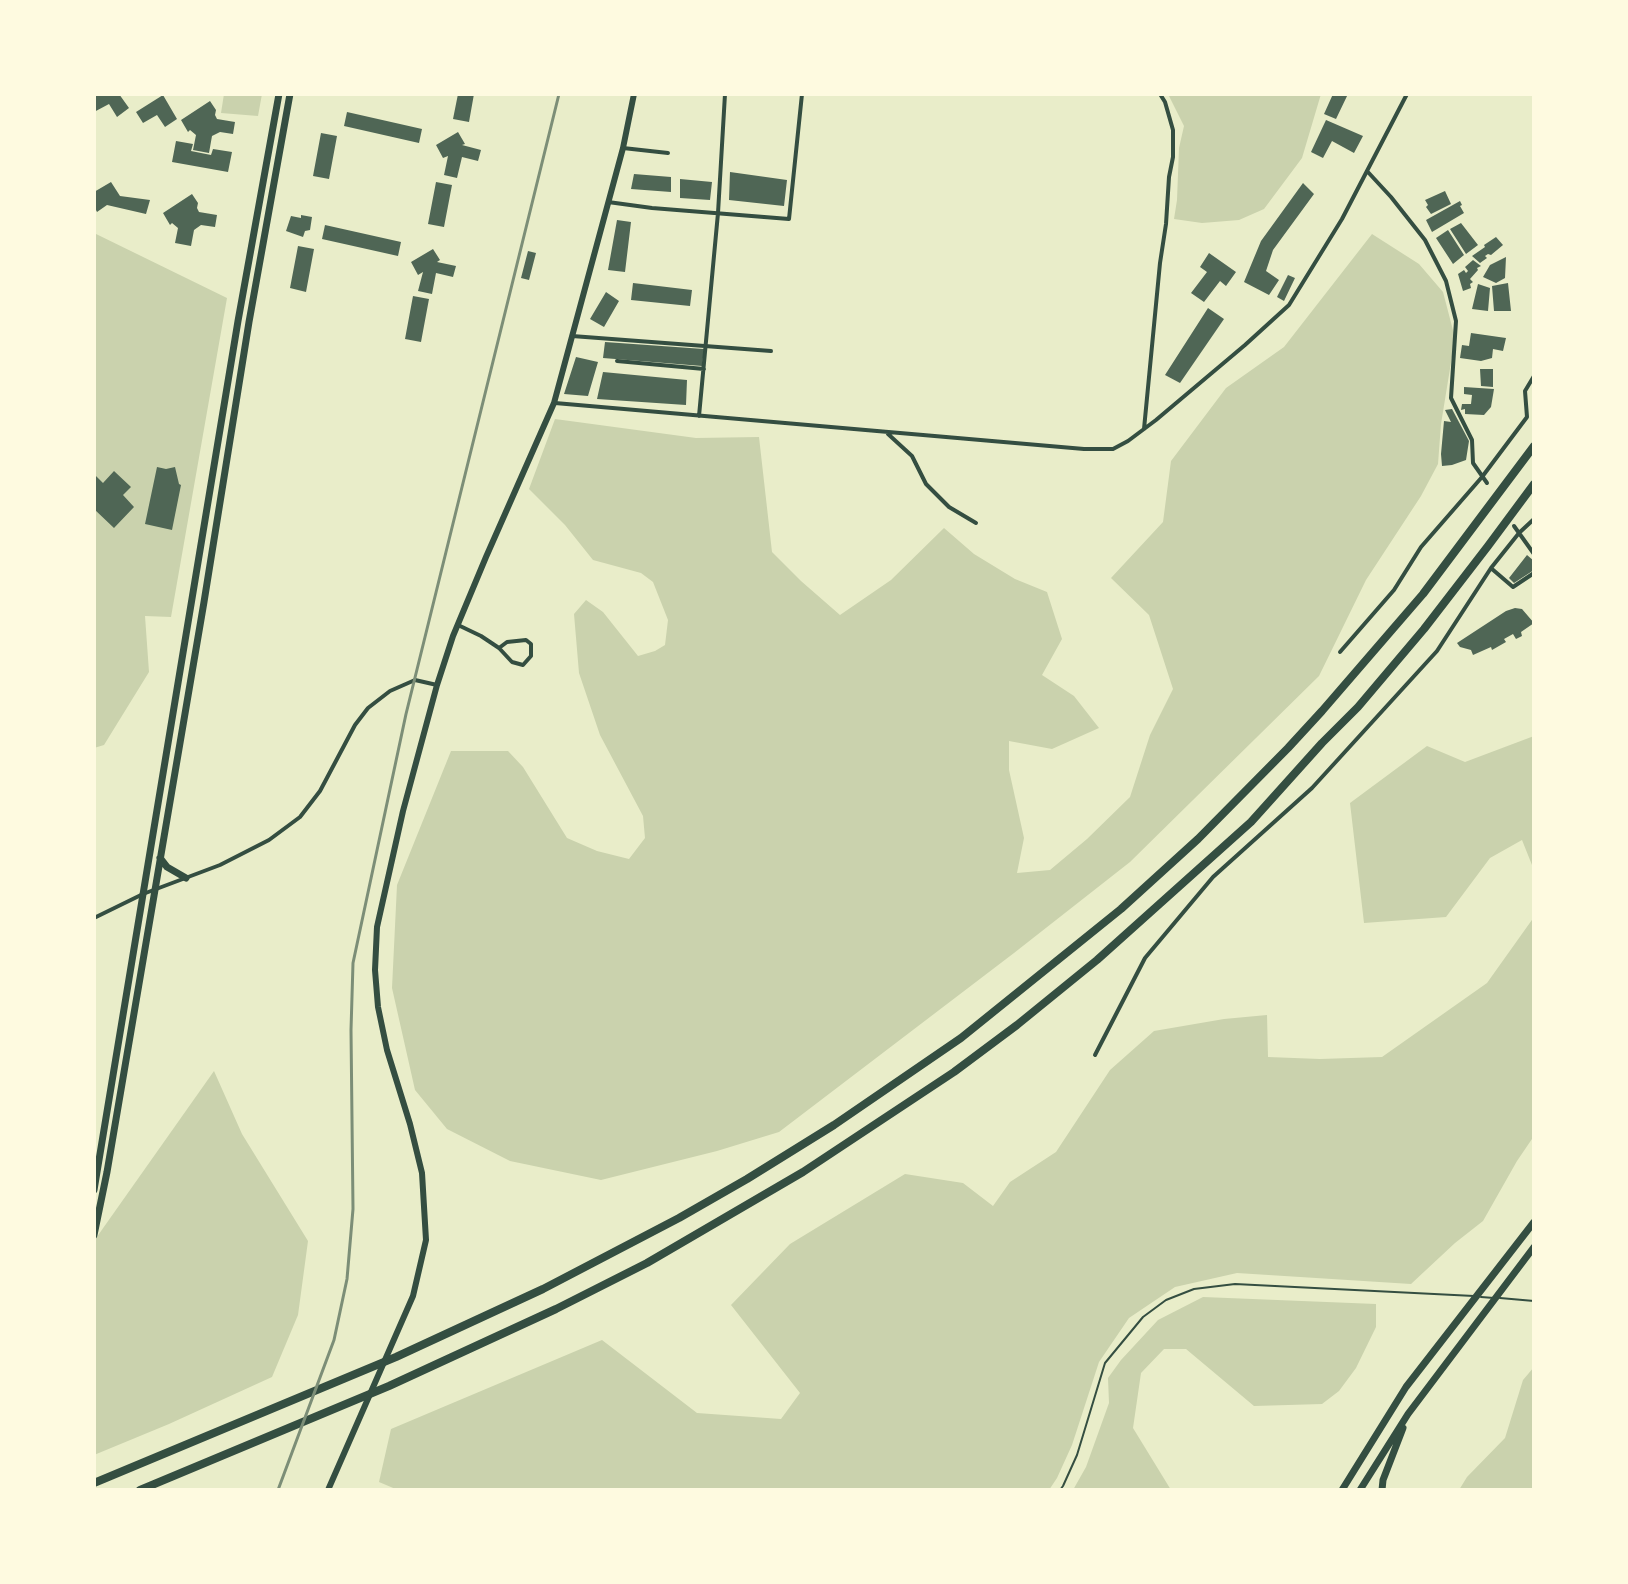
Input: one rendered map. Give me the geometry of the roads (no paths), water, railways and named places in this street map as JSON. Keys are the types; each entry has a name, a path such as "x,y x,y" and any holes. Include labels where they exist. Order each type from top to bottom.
{"highway":[{"path":"95,1483 396,1357 543,1289 733,1187 834,1125 961,1038 1121,909 1198,839 1288,748 1423,594 1534,446"},
{"path":"140,1490 389,1386 647,1263 803,1172 954,1072 1097,960 1251,822 1358,707 1416,639 1534,484"}],"main road":[{"path":"94,1190 240,310 279,94"},
{"path":"94,1235 290,94"},
{"path":"328,1490 413,1296 426,1240 422,1173 378,1007 375,970 377,927 403,811 437,685 458,625 554,403 623,148 634,94"},
{"path":"160,858 167,867 186,878"},
{"path":"1342,1490 1406,1387 1534,1222"},
{"path":"1360,1490 1408,1414 1534,1247"},
{"path":"1382,1490 1408,1414"}],"street":[{"path":"699,416 718,213 725,94"},
{"path":"608,202 789,219 802,94"},
{"path":"1144,429 1173,157 1173,130 1160,94"},
{"path":"554,403 1113,449 1144,429 1289,305 1342,219 1407,94"},
{"path":"623,148 668,153"},
{"path":"1367,171 1425,240 1446,281 1456,321 1451,398 1472,440 1473,463 1487,483"},
{"path":"572,336 771,351"},
{"path":"617,361 704,369"},
{"path":"1340,652 1394,590 1421,547 1482,477 1527,417 1525,391 1534,376"},
{"path":"887,432 912,456 926,484 949,507 976,523"},
{"path":"1095,1055 1145,958 1213,877 1312,788 1437,651 1491,568 1534,519"},
{"path":"1514,526 1534,554"},
{"path":"1491,568 1513,587 1534,573"},
{"path":"458,625 499,648 512,662 523,665 531,656 531,644 526,640 507,642 499,648"},
{"path":"94,918 143,894 220,865 269,840 300,817 320,791 355,725 368,708 390,691 415,680 437,685"}],"lane":[{"path":"1060,1490 1077,1455 1105,1363 1143,1317 1166,1300 1194,1289 1235,1284 1534,1301"}],"railway":[{"path":"278,1490 334,1340 347,1279 353,1209 353,963 406,714 559,94"}]}
